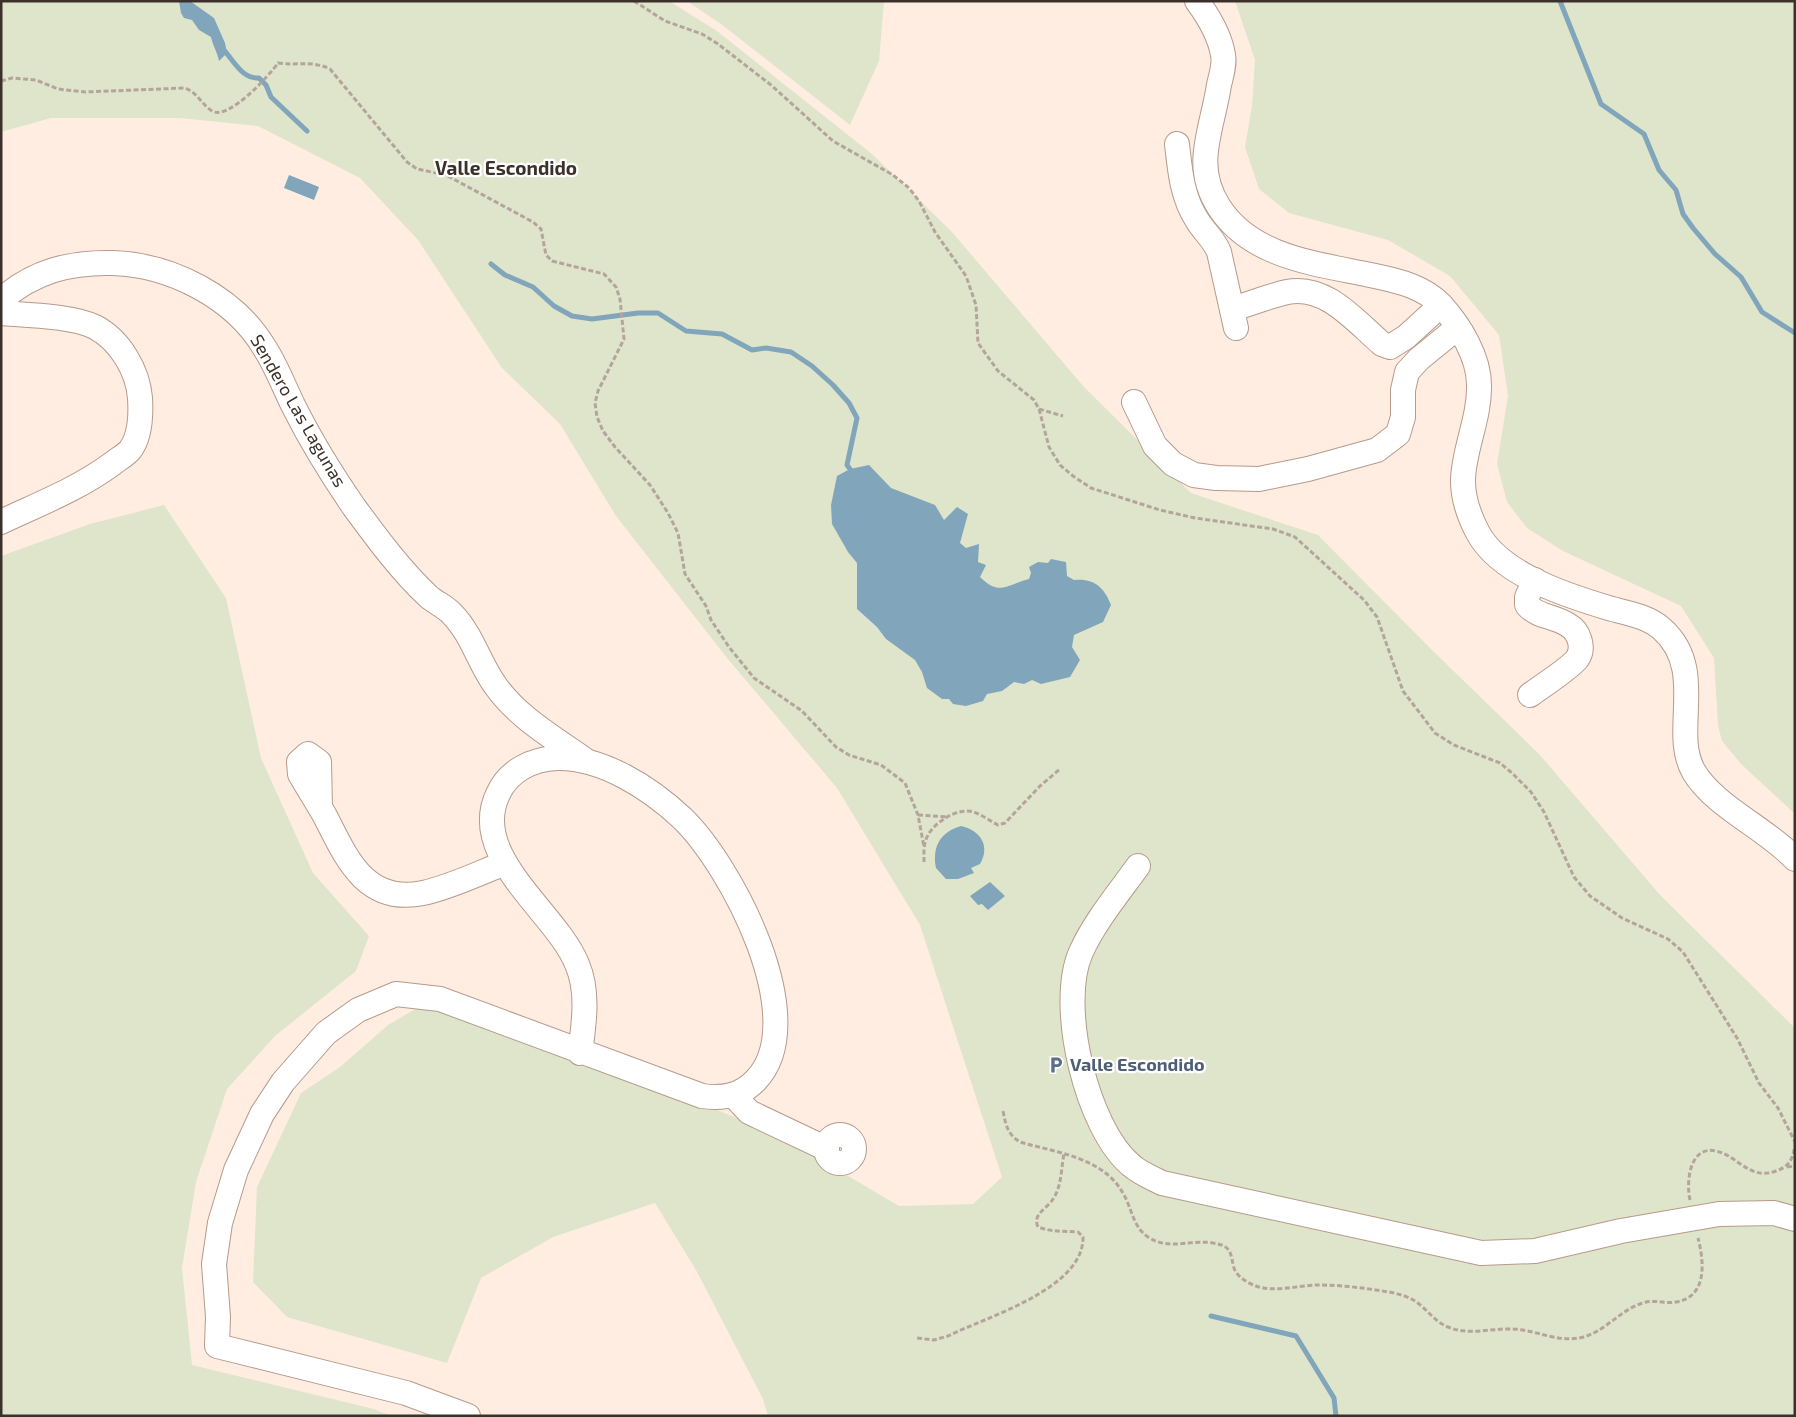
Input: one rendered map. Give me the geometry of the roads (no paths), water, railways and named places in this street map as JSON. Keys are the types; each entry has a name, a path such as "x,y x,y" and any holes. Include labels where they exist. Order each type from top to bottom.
{"street":[{"path":"1197,1 1209,18 1224,56 1215,114 1205,153 1204,168 1207,185 1221,210 1243,233 1275,253 1399,281 1429,294 1441,305 1458,328 1476,360 1480,384 1477,411 1462,480 1466,503 1478,534 1510,567 1535,580 1581,599 1635,615 1662,628 1680,651 1687,687 1686,738 1689,762 1694,773 1706,788 1781,844 1795,859"},
{"path":"1176,144 1187,202 1198,222 1215,242 1234,319 1288,292 1314,292 1330,300 1382,344 1390,347 1441,305"},
{"name":"Sendero Las Lagunas","path":"1,300 24,282 51,270 100,263 135,265 163,272 183,279 220,301 251,330 264,347 312,440 349,498 378,538 429,597 452,614 468,635 496,686 525,717 588,762"},
{"path":"1,313 56,318 94,326 118,346 130,364 138,384 141,407 136,436 130,450 94,477 1,522"},
{"path":"1134,402 1155,446 1173,464 1194,475 1216,478 1259,479 1308,469 1377,450 1398,434 1403,417 1403,390 1408,372 1412,365 1458,328"},
{"path":"1395,344 1412,365"},
{"path":"1530,695 1577,659 1580,643 1576,632 1568,624 1531,610 1526,605 1527,597 1535,580"},
{"path":"544,760 552,748 553,738"},
{"path":"468,1416 406,1393 217,1346 218,1318 214,1264 220,1223 236,1170 262,1114 283,1082 326,1033 358,1010 396,994 440,999 580,1053 702,1096 713,1098 734,1096 746,1090 762,1073 773,1050 776,1037 772,994 754,934 723,872 691,828 670,808 637,786 588,762 564,758 544,760 518,770 498,793 492,812 492,832 505,863 566,944 578,965 585,999 580,1053"},
{"path":"320,806 349,864 364,879 383,890 404,894 422,893 505,863"},
{"path":"1138,866 1100,918 1080,954 1072,993 1074,1039 1087,1091 1108,1136 1131,1166 1162,1183 1482,1253 1535,1252 1620,1231 1719,1214 1774,1214 1795,1219"},
{"path":"734,1096 742,1107 749,1112 827,1149"}],"water":[{"path":"179,1 190,1 214,18 225,43 227,53 219,61 211,37 199,30 192,20 184,18"},
{"path":"289,175 319,187 314,200 284,188"},
{"path":"869,465 891,488 935,505 944,520 957,507 968,514 960,543 966,548 979,544 978,562 986,565 980,577 987,583 999,588 1029,579 1031,573 1029,567 1038,562 1048,563 1051,559 1066,562 1067,576 1074,580 1093,582 1105,593 1111,605 1103,622 1074,635 1072,647 1080,660 1070,677 1041,684 1032,680 1024,684 1014,682 1002,691 987,694 983,701 966,706 953,704 949,699 942,699 927,688 922,672 915,660 886,639 877,627 857,609 857,563 848,552 832,524 831,505 837,476 850,469"},
{"path":"961,826 974,831 982,840 984,845 983,857 980,864 971,868 974,873 958,879 946,879 936,868 935,853 943,836"},
{"path":"990,882 1005,896 988,910 982,904 978,905 970,896"}],"waterway":[{"path":"1560,1 1601,104 1644,134 1659,170 1676,190 1683,214 1693,228 1715,254 1741,277 1762,312 1795,333"},
{"path":"223,49 243,72 253,78 259,78 266,85 271,97 307,131"},
{"path":"491,264 505,275 533,287 554,306 572,316 592,319 638,313 658,313 686,331 722,334 752,350 766,348 791,352 812,366 833,385 849,403 857,418 847,465 850,469"},
{"path":"1211,1316 1296,1336 1334,1398 1336,1416"}],"place":[{"name":"Valle Escondido","path":"1056,1065"}],"district":[{"name":"Valle Escondido","path":"506,168"}]}
